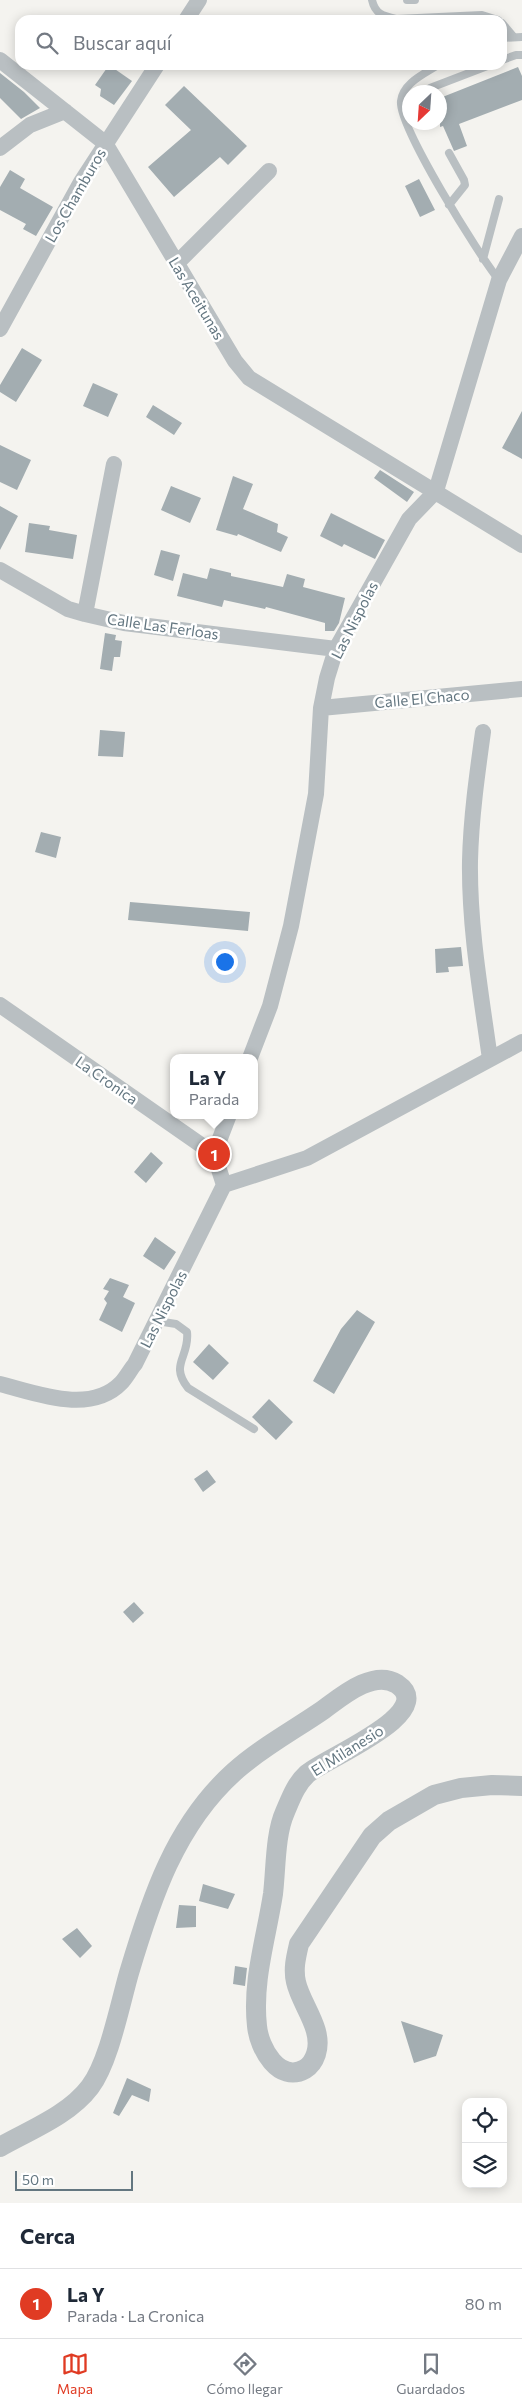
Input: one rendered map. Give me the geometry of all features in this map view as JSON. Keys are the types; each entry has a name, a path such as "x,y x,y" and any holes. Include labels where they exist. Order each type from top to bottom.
{"street":[{"path":"189,15 199,0"},
{"name":"Las Aceitunas","path":"0,60 105,143 235,361 249,378 522,545"},
{"name":"Los Chamburos","path":"0,329 105,143 154,70"},
{"path":"0,148 30,125 65,111"},
{"path":"177,263 269,171"},
{"name":"Las Nispolas","path":"252,1054 270,1006 291,926 316,794 321,708 327,678 336,649 409,519 436,491 499,280 522,236"},
{"path":"85,614 114,464"},
{"name":"Calle Las Ferloas","path":"0,570 68,609 85,614 124,623 336,649"},
{"name":"Calle El Chaco","path":"321,708 522,689"},
{"path":"483,732 475,789 470,862 473,928 490,1059"},
{"name":"La Cronica","path":"0,1006 214,1154"},
{"path":"227,1119 214,1154 224,1185 307,1158 522,1042"},
{"name":"Las Nispolas","path":"0,1384 62,1399 86,1399 104,1394 120,1384 135,1364 224,1185"},
{"name":"El Milanesio","path":"0,2147 69,2108 90,2087 103,2059 144,1921 172,1852 203,1804 235,1771 344,1695 374,1680 393,1682 404,1690 407,1702 401,1715 385,1727 309,1772 296,1787 282,1819 272,1895 257,1974 256,2005 258,2031 266,2054 281,2070 296,2073 309,2066 317,2053 317,2034 296,1982 295,1963 299,1944 372,1836 389,1821 434,1795 461,1788 492,1785 522,1786"}],"lane":[{"path":"372,0 374,9 382,15"},
{"path":"407,0 415,0"},
{"path":"507,29 513,36"},
{"path":"507,37 522,37"},
{"path":"507,58 522,55"},
{"path":"430,70 409,84 401,100 404,118 450,205 483,259 499,280"},
{"path":"438,85 477,70"},
{"path":"450,154 465,185 450,205"},
{"path":"483,259 499,199"},
{"path":"157,1321 176,1324 187,1332 187,1348 178,1369 180,1378 188,1388 254,1429"}],"building":[{"path":"518,67 522,76 522,100 459,124 467,146 454,151 445,130 447,130 447,95"},
{"path":"106,70 116,70 132,81 114,105 100,96 101,89 95,85"},
{"path":"0,73 24,92 40,108 21,119 0,98"},
{"path":"184,86 247,146 228,165 220,157 174,197 148,167 191,130 165,105"},
{"path":"10,170 25,179 20,188 53,207 36,236 23,229 26,224 0,210 0,187"},
{"path":"419,179 435,210 420,217 405,186"},
{"path":"22,348 42,360 16,402 0,392 0,385"},
{"path":"93,383 118,394 108,417 83,406"},
{"path":"153,405 182,423 174,435 146,417"},
{"path":"522,411 522,459 502,448"},
{"path":"0,445 31,460 17,490 0,482"},
{"path":"380,470 414,492 407,502 374,478"},
{"path":"233,476 253,484 243,509 278,524 277,532 288,537 281,552 238,534 237,536 216,530"},
{"path":"171,486 201,498 190,523 161,510"},
{"path":"0,506 18,516 0,550"},
{"path":"331,513 385,540 375,559 344,544 342,547 320,536"},
{"path":"29,523 50,526 49,530 77,535 73,559 25,552"},
{"path":"161,550 180,555 173,581 154,575"},
{"path":"210,568 231,573 231,576 283,587 287,574 305,579 303,587 345,598 339,623 334,631 325,631 325,623 266,607 265,609 224,600 222,607 177,596 183,573 207,579"},
{"path":"105,633 116,635 115,640 122,641 120,657 114,657 112,671 100,669"},
{"path":"100,730 125,732 123,757 98,756"},
{"path":"41,832 61,837 56,858 35,852"},
{"path":"130,902 250,912 248,931 128,920"},
{"path":"461,947 463,966 448,967 449,972 436,973 435,949"},
{"path":"151,1152 163,1163 146,1183 134,1172"},
{"path":"155,1237 176,1252 164,1270 143,1256"},
{"path":"110,1278 129,1285 123,1297 135,1303 122,1332 99,1320 107,1303 104,1299 109,1291 103,1289"},
{"path":"357,1310 375,1322 334,1394 313,1381 341,1329"},
{"path":"209,1344 229,1363 213,1380 193,1362"},
{"path":"269,1399 293,1422 276,1440 252,1417"},
{"path":"207,1470 216,1482 203,1492 194,1479"},
{"path":"134,1602 144,1613 133,1623 123,1612"},
{"path":"203,1884 235,1894 228,1909 199,1901"},
{"path":"179,1905 196,1906 196,1927 176,1928"},
{"path":"77,1928 92,1946 80,1958 62,1939"},
{"path":"235,1966 247,1968 245,1986 233,1984"},
{"path":"401,2021 443,2035 436,2056 414,2063"},
{"path":"127,2078 151,2089 149,2102 132,2095 119,2116 113,2113"}],"place":[{"name":"La Y","path":"214,1154"}]}
